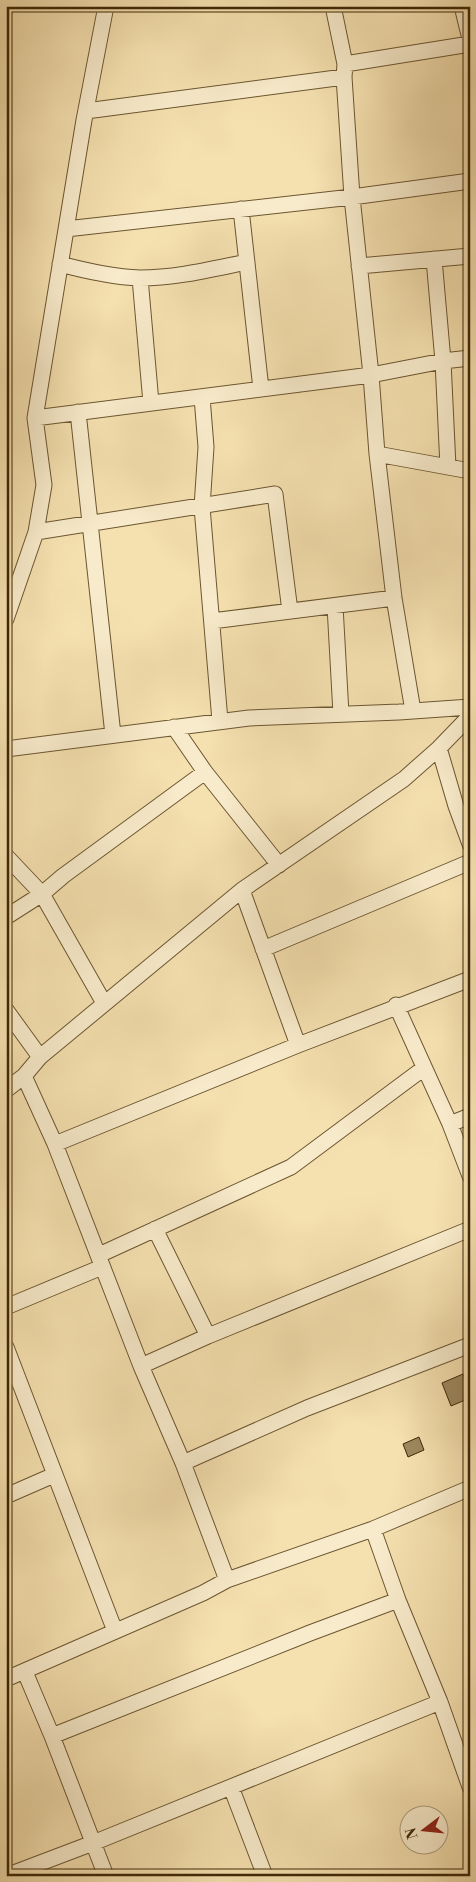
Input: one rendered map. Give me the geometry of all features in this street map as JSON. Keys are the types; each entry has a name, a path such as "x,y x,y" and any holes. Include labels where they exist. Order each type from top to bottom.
{"street":[{"path":"6,619 11,584 36,532 44,485 35,418 86,111 106,6"},
{"path":"333,6 345,71 352,197 371,375 377,454 394,598 413,710"},
{"path":"462,6 470,40"},
{"path":"86,111 345,71 470,44"},
{"path":"66,229 352,197 470,181"},
{"path":"241,209 261,389"},
{"path":"359,266 470,256"},
{"path":"434,259 443,361 448,467"},
{"path":"60,264 89,272 140,278 186,274 247,262"},
{"path":"140,278 150,403"},
{"path":"35,418 371,375 443,361 470,358"},
{"path":"202,397 206,447 202,507 220,721"},
{"path":"78,412 113,735"},
{"path":"377,454 470,471"},
{"path":"36,532 275,494 290,611"},
{"path":"212,621 394,598"},
{"path":"335,606 341,714"},
{"path":"6,749 249,718 470,707"},
{"path":"6,1090 24,1076 40,1057 242,890 404,779 439,748 470,716"},
{"path":"174,727 205,772 279,865"},
{"path":"439,748 456,806 470,844"},
{"path":"6,917 42,894 63,876 205,772"},
{"path":"6,856 42,894 104,1003"},
{"path":"263,949 470,862"},
{"path":"242,890 298,1045"},
{"path":"54,1144 396,1005 470,979"},
{"path":"396,1005 450,1124 470,1176"},
{"path":"6,1010 40,1057"},
{"path":"6,1307 100,1261 156,1229 291,1167 424,1068"},
{"path":"24,1076 54,1144 141,1366 183,1463 227,1580"},
{"path":"450,1124 470,1116"},
{"path":"156,1229 208,1336"},
{"path":"141,1366 208,1336 470,1229"},
{"path":"183,1463 307,1408 470,1345"},
{"path":"6,1347 115,1631"},
{"path":"6,1496 54,1475"},
{"path":"6,1680 202,1593 227,1580 373,1529 470,1488"},
{"path":"373,1529 398,1600 440,1702 470,1788"},
{"path":"52,1736 398,1600"},
{"path":"25,1672 106,1876"},
{"path":"6,1876 93,1843 440,1702"},
{"path":"231,1787 265,1876"}],"building":[{"path":"463,1374 470,1391 470,1398 451,1406 442,1383"},
{"path":"419,1437 424,1450 408,1457 403,1444"}]}
